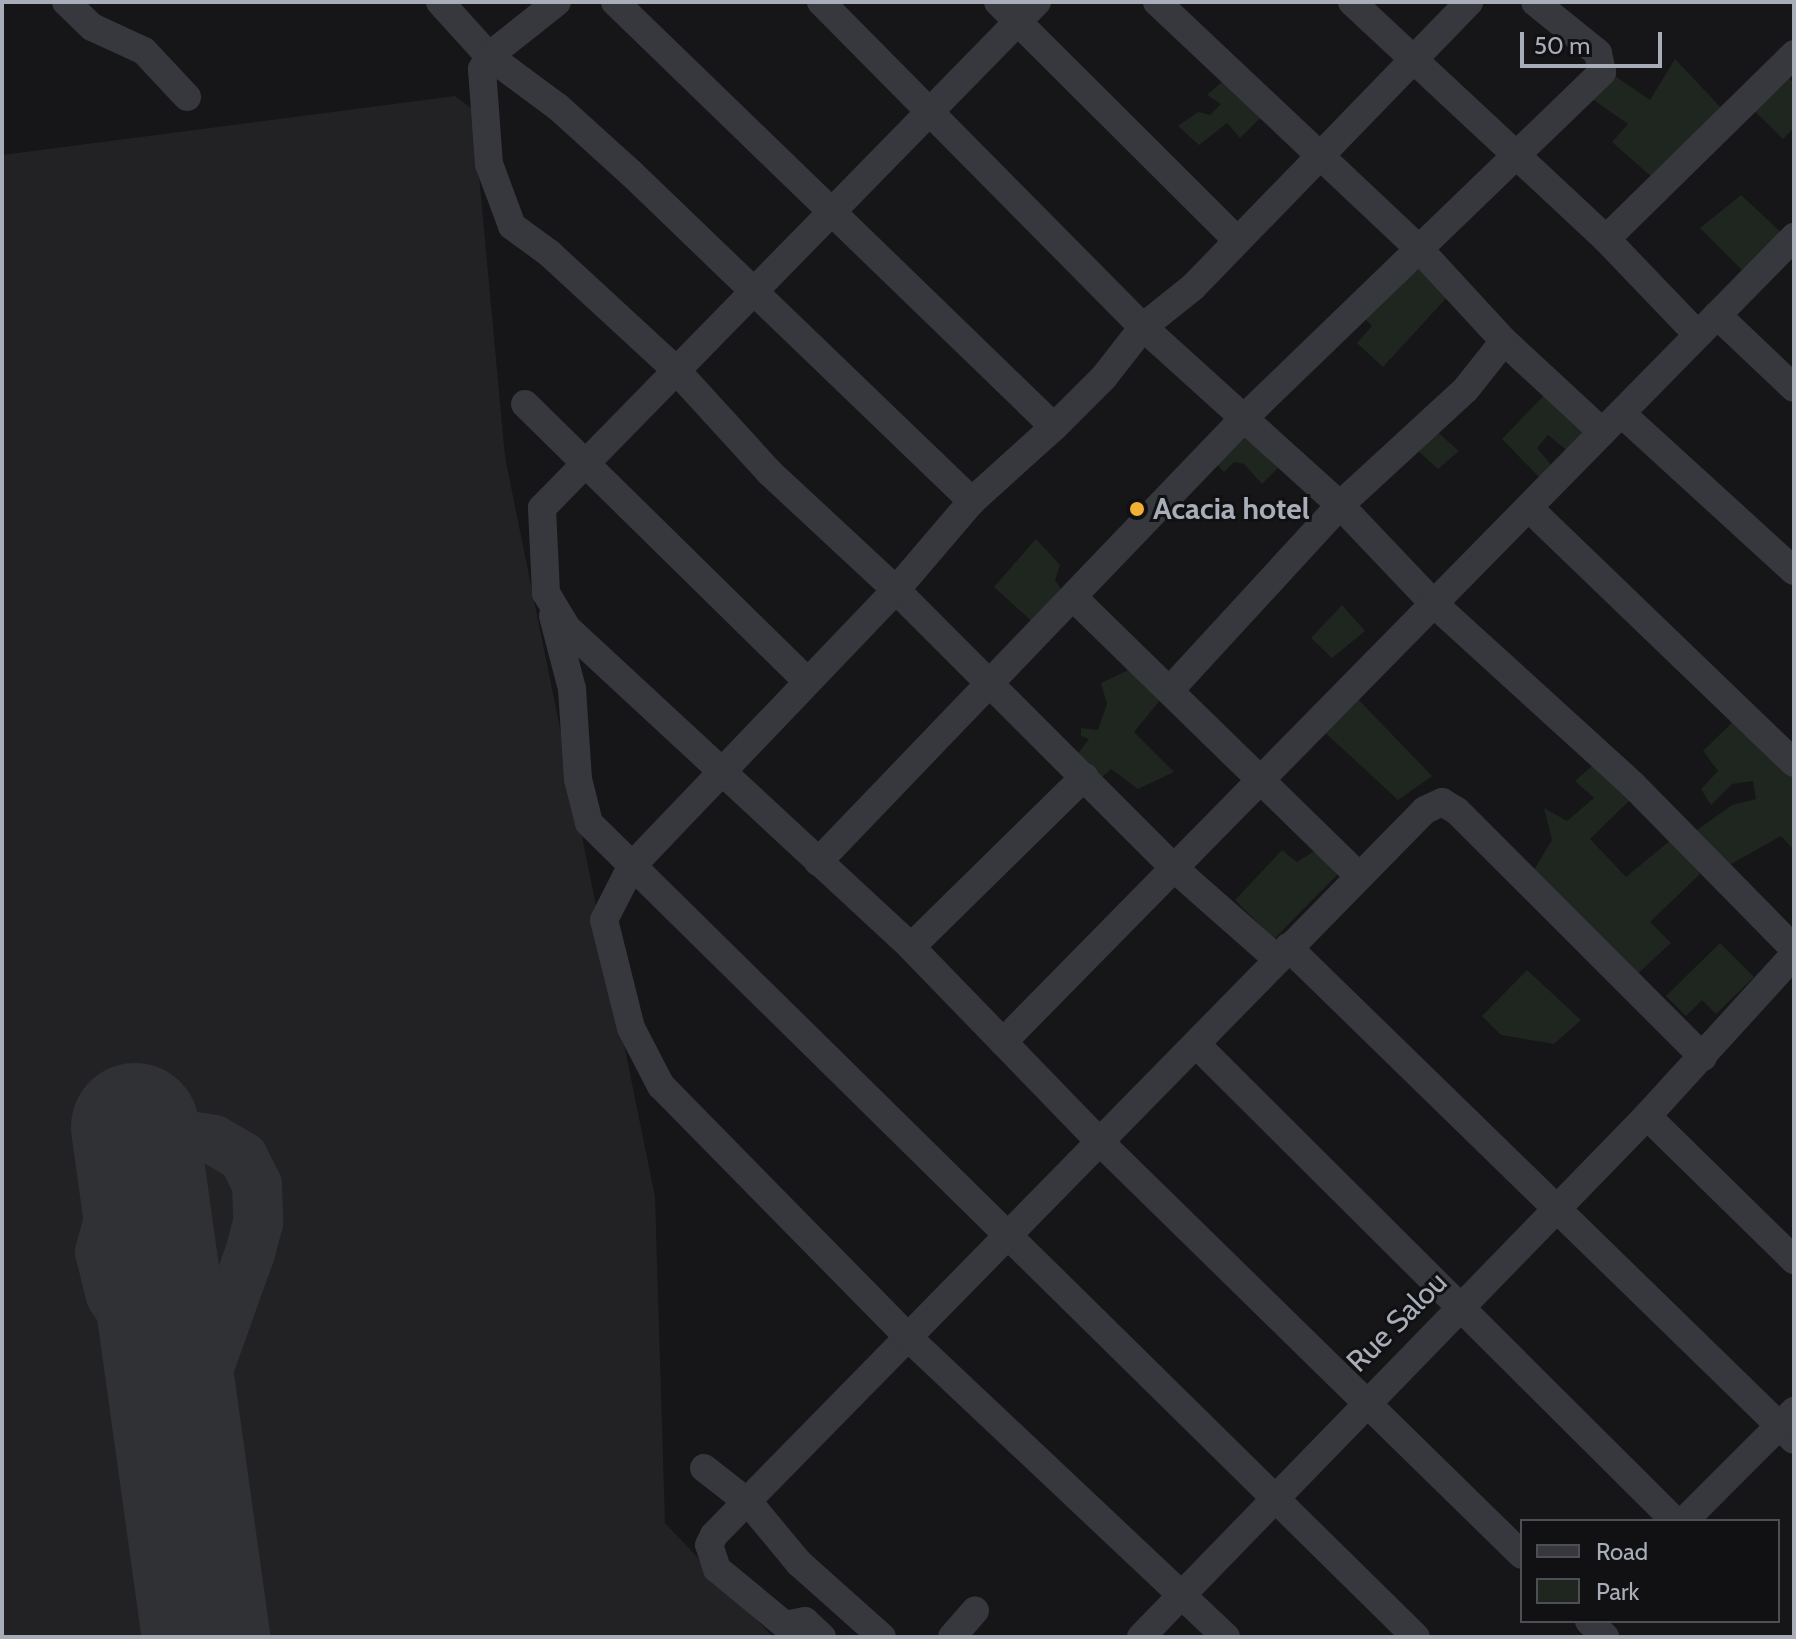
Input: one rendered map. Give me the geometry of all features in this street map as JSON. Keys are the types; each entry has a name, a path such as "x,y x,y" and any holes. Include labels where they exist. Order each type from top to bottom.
{"street":[{"path":"66,2 92,27 144,51 187,97"},
{"path":"440,2 489,56 558,107 972,501"},
{"path":"557,2 489,56 482,69 489,164 512,226 549,253 676,370 769,472 896,590 1175,869 1282,953 1789,1426 1686,1519"},
{"path":"615,2 1054,427"},
{"path":"821,2 929,114 1011,189 1143,327 1340,505 1432,602 1633,785 1794,952"},
{"path":"998,2 1027,12 1236,239"},
{"path":"1157,2 1420,250 1504,341 1610,422 1794,571"},
{"path":"1352,2 1514,157 1606,239 1707,324 1794,388"},
{"path":"1226,1637 908,1337 661,1086 631,1028 604,920 631,867 896,590 972,501 1104,377 1143,327 1193,287 1236,239 1284,196 1318,155 1469,2"},
{"path":"818,862 991,686 1244,418 1420,250 1604,67 1598,53 1535,2"},
{"path":"1027,12 835,212 585,460 542,508 546,593 572,689 578,779 589,823 631,867 1004,1237 1416,1637"},
{"path":"1606,239 1794,54"},
{"path":"1003,1042 1794,237"},
{"path":"1170,690 1340,505 1466,389 1504,341"},
{"path":"525,404 807,681"},
{"path":"1530,509 1794,763"},
{"path":"546,593 567,628 719,773 911,947 1098,1140 1520,1553"},
{"path":"1074,598 1263,777 1358,875"},
{"path":"911,947 1084,777"},
{"path":"822,1637 805,1621 785,1625 717,1569 709,1545 1098,1140 1198,1046 1282,953 1425,810 1442,802 1451,805 1703,1057"},
{"name":"Rue Salou","path":"1141,1637 1367,1400 1647,1116 1794,952"},
{"path":"1198,1046 1673,1519"},
{"path":"1647,1116 1794,1260"},
{"path":"704,1468 750,1504 799,1563 882,1637"},
{"path":"952,1637 975,1611"}],"shaded area":[{"path":"455,96 473,110 505,457 655,1197 665,1523 773,1637 2,1637 2,155"}],"green space":[{"path":"1675,59 1726,113 1653,178 1612,142 1628,124 1588,96 1609,72 1650,100"},
{"path":"1240,66 1279,100 1240,138 1227,123 1199,145 1178,126 1198,112 1210,115 1221,104 1207,95"},
{"path":"1783,73 1794,83 1794,128 1783,139 1748,105"},
{"path":"1741,195 1782,233 1743,271 1700,228"},
{"path":"1417,256 1450,294 1383,367 1357,343 1372,326 1360,314"},
{"path":"1549,390 1591,431 1569,452 1548,435 1537,448 1553,467 1540,478 1502,439"},
{"path":"1248,428 1284,462 1262,484 1244,464 1234,462 1224,472 1213,460"},
{"path":"1435,430 1459,451 1438,469 1416,449"},
{"path":"1036,539 1060,565 1055,580 1068,600 1038,627 994,587"},
{"path":"1342,605 1365,631 1332,658 1311,638"},
{"path":"1137,666 1166,693 1134,732 1174,772 1138,789 1111,769 1102,777 1073,760 1089,739 1081,736 1081,728 1098,730 1107,704 1101,683"},
{"path":"1354,695 1432,776 1398,800 1319,727"},
{"path":"1739,716 1794,770 1794,850 1781,836 1724,868 1690,835 1732,805 1756,799 1753,781 1732,784 1711,805 1701,789 1718,771 1703,751"},
{"path":"1599,760 1634,796 1590,839 1626,877 1672,839 1700,874 1650,922 1671,943 1633,978 1529,878 1552,840 1544,808 1567,821 1594,798 1575,781"},
{"path":"1322,846 1338,874 1274,939 1235,900 1282,850 1297,862"},
{"path":"1720,943 1754,977 1716,1014 1702,1000 1686,1016 1666,996"},
{"path":"1527,970 1581,1020 1554,1044 1501,1035 1482,1016"}],"taxiway":[{"path":"165,1346 128,1323 111,1296 100,1252 135,1127 214,1140 243,1157 257,1185 258,1223 251,1250 180,1448"}],"runway":[{"path":"135,1127 206,1637"}],"place":[{"name":"Acacia hotel","path":"1137,509"}]}
